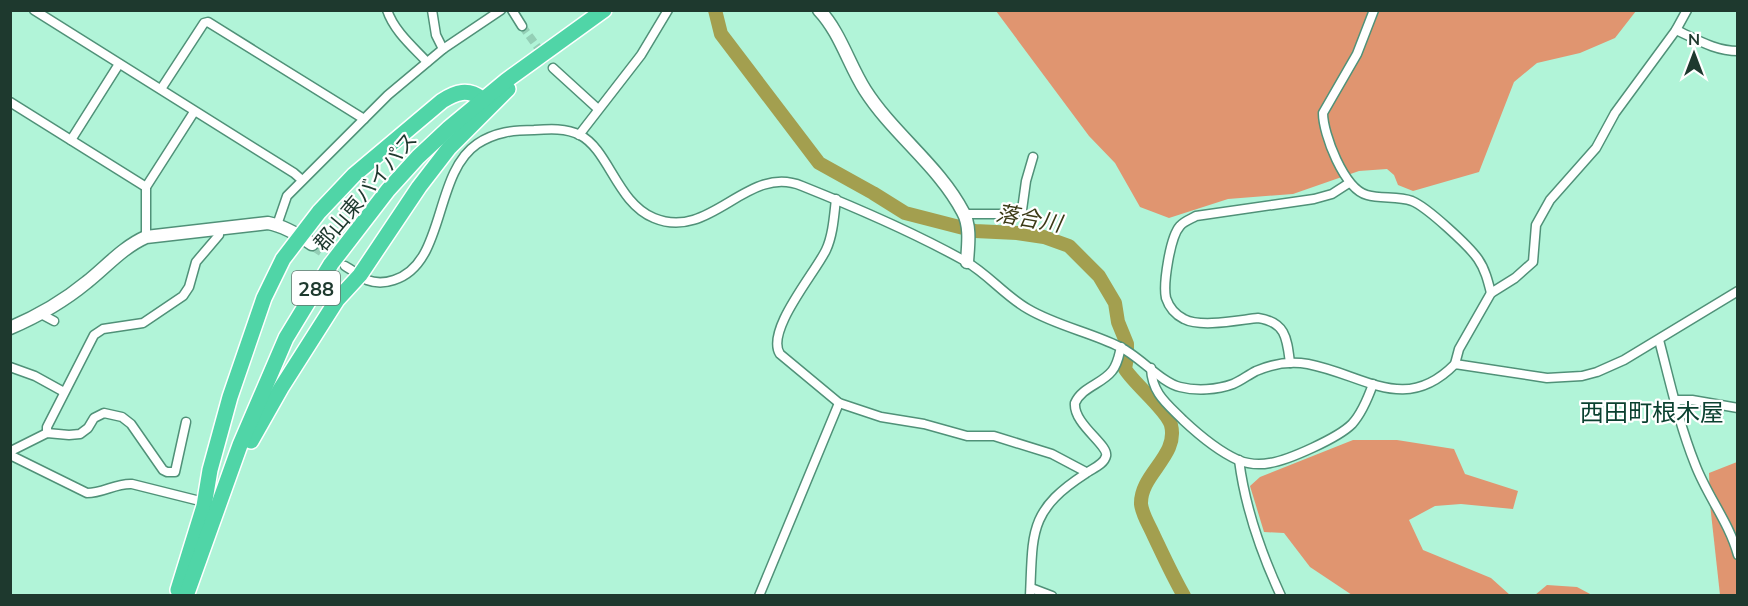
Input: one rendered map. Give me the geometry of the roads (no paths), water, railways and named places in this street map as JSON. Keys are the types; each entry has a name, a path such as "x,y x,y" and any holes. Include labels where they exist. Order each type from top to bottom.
{"highway":[{"name":"郡山東バイパス","path":"186,596 240,445 286,338 331,264 388,190 418,157 482,99 604,10"},
{"path":"191,596 239,470 258,427 337,300 360,275 393,223 449,148 544,54"},
{"path":"177,596 204,506 219,434 264,298 283,259 306,240 318,212 354,174 442,101 461,92 473,93 482,99"}],"street":[{"path":"33,10 302,180"},
{"path":"387,10 390,19 403,36 427,62"},
{"path":"432,10 436,34 443,49"},
{"path":"277,225 284,200 388,95 443,49 501,10"},
{"path":"512,10 522,26"},
{"path":"579,135 641,55 668,10"},
{"path":"819,10 831,26 865,90 892,126 947,186 966,223 967,262"},
{"path":"1374,10 1357,54 1323,113 1327,137 1349,183 1366,195 1405,200 1419,205 1478,258 1491,293"},
{"path":"345,266 368,280 384,282 403,277 418,265 429,242 455,171 466,153 476,144 500,133 553,129 579,135 594,148 624,193 637,207 651,217 660,220 689,221 706,217 748,190 776,180 792,181 967,262 1029,310 1126,350 1168,382 1179,387 1210,389 1233,384 1257,371 1290,363 1305,364 1390,388 1412,390 1432,382 1455,364 1459,349 1491,293 1515,278 1533,261 1536,225 1550,201 1596,148 1625,97 1676,30 1687,10"},
{"path":"161,89 195,34 207,22 364,119"},
{"path":"1676,30 1721,50 1737,51"},
{"path":"71,140 118,64"},
{"path":"553,68 598,109"},
{"path":"10,102 146,187"},
{"path":"146,237 146,187 194,112"},
{"path":"966,223 1022,210 1026,181 1033,157"},
{"path":"1290,363 1285,335 1268,320 1258,318 1197,322 1177,315 1167,301 1165,287 1173,238 1181,224 1196,216 1314,199 1332,194 1349,183"},
{"path":"836,200 826,250 790,307 776,345 780,354 839,403 881,417 924,424 967,436 994,436 1052,454 1086,472"},
{"path":"10,328 41,314 77,290 132,244 146,237 256,224 277,225 306,240"},
{"path":"47,433 47,427 64,392 97,332 143,322 186,292 196,262 219,235 219,228"},
{"path":"1455,364 1537,377 1565,379 1582,376 1614,365 1737,291"},
{"path":"41,314 54,321"},
{"path":"1659,340 1680,424 1711,499 1724,517 1733,536 1737,555"},
{"path":"1053,596 1031,592 1034,536 1038,522 1054,496 1100,464 1106,457 1106,452 1076,416 1075,403 1082,393 1113,370 1126,350"},
{"path":"10,367 35,375 64,392"},
{"path":"1150,368 1151,381 1155,390 1173,410 1205,439 1239,460 1255,464 1287,459 1340,432 1359,415 1373,384"},
{"path":"1675,400 1692,400 1737,408"},
{"path":"759,596 839,403"},
{"path":"11,454 47,433 80,434 88,428 94,418 104,413 122,417 131,424 163,470 171,473 175,472 186,422"},
{"path":"11,454 87,493 132,484 196,500"},
{"path":"1239,460 1241,478 1257,535 1281,596"}],"waterway":[{"name":"落合川","path":"715,10 721,34 819,163 905,213 975,231 1044,237 1069,246 1099,276 1115,303 1118,322 1127,344 1125,369 1164,412 1171,425 1170,446 1146,483 1141,504 1146,519 1184,596"}],"tunnel":[{"path":"522,26 553,68"},
{"path":"312,244 342,263"}],"district":[{"name":"西田町根木屋","path":"1652,412"}]}
